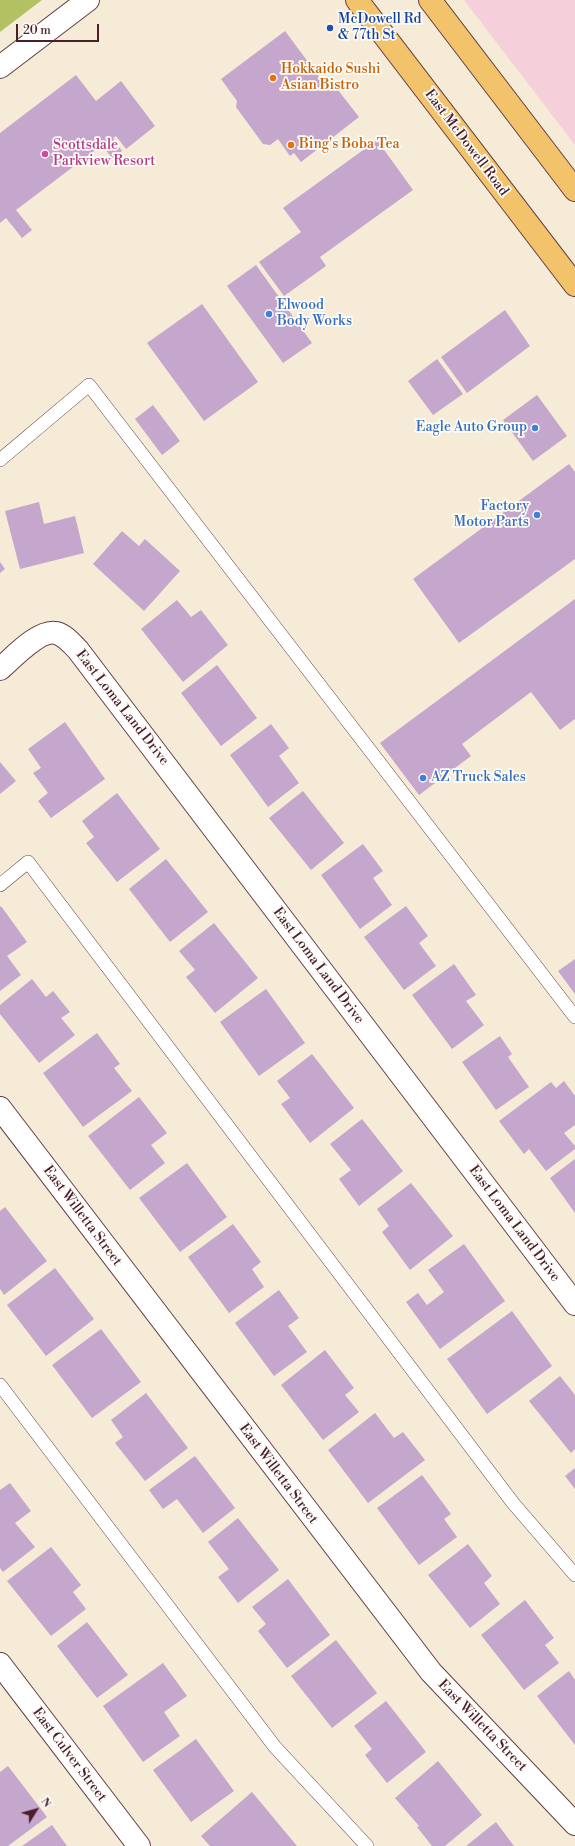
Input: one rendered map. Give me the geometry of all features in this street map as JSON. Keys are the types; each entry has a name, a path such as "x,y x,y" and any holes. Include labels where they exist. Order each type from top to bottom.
{"main road":[{"name":"East McDowell Road","path":"357,0 575,285"},
{"path":"430,0 575,190"}],"street":[{"path":"0,67 88,0"},
{"name":"East Loma Land Drive","path":"0,669 34,640 44,634 56,633 78,650 575,1304"},
{"name":"East Willetta Street","path":"0,1108 431,1672 575,1824"},
{"name":"East Culver Street","path":"0,1664 139,1846"}],"lane":[{"path":"0,460 89,385 575,1017"},
{"path":"0,885 28,862 513,1503 575,1574"},
{"path":"0,1385 275,1747 343,1822 367,1846"}],"shaded area":[{"path":"464,0 575,0 575,145"}],"green space":[{"path":"0,0 42,0 0,32"}],"building":[{"path":"285,31 329,90 338,90 359,117 301,162 294,153 290,156 278,139 270,145 263,144 236,107 237,101 221,79"},
{"name":"Scottsdale Parkview Resort","path":"76,75 96,101 121,81 155,126 126,149 116,136 113,138 122,151 112,158 102,145 16,210 32,230 22,238 6,218 0,223 0,133"},
{"path":"377,140 413,190 320,257 326,266 284,296 259,262 301,232 283,208"},
{"name":"Elwood Body Works","path":"256,265 312,343 283,363 227,286"},
{"path":"202,304 258,382 204,421 147,343"},
{"path":"505,310 530,346 467,393 441,357"},
{"path":"437,359 463,394 433,415 408,381"},
{"name":"Eagle Auto Group","path":"537,395 567,436 533,461 503,420"},
{"path":"153,405 180,441 162,455 135,419"},
{"name":"Factory Motor Parts","path":"569,464 575,472 575,559 459,643 413,579"},
{"path":"39,502 44,524 75,516 84,553 20,569 5,511"},
{"path":"122,531 139,546 145,539 180,571 144,611 93,564"},
{"path":"0,562 5,569 0,573"},
{"path":"575,599 575,719 560,730 531,692 462,744 471,756 419,795 380,743"},
{"path":"177,600 191,617 201,610 228,645 183,682 141,629"},
{"path":"217,665 257,718 221,746 181,693"},
{"path":"65,722 105,779 51,818 38,801 48,793 33,773 41,768 28,749"},
{"path":"271,724 289,748 279,756 299,783 268,807 230,755"},
{"path":"0,762 16,781 0,794"},
{"path":"303,791 344,843 311,870 269,818"},
{"path":"117,793 160,849 117,882 86,843 94,837 82,821"},
{"path":"363,844 383,871 373,878 392,905 360,929 321,875"},
{"path":"166,859 208,912 170,942 129,889"},
{"path":"1,906 27,942 7,956 21,975 0,991 0,907"},
{"path":"406,906 428,936 419,943 436,966 404,990 364,937"},
{"path":"214,923 258,978 215,1013 186,977 195,970 179,951"},
{"path":"575,959 575,994 558,971"},
{"path":"454,964 476,995 466,1001 484,1025 452,1049 412,995"},
{"path":"32,979 46,997 53,991 70,1012 61,1018 75,1035 39,1063 0,1014 0,1005"},
{"path":"266,989 305,1043 259,1076 220,1022"},
{"path":"97,1033 120,1064 114,1068 132,1091 83,1127 43,1073"},
{"path":"500,1036 512,1054 508,1057 529,1087 496,1110 462,1062"},
{"path":"312,1054 354,1108 310,1143 281,1104 290,1098 277,1081"},
{"path":"564,1081 575,1096 575,1125 564,1133 575,1146 575,1149 546,1171 529,1149 524,1154 499,1121 551,1082 556,1088"},
{"path":"139,1097 167,1133 151,1145 165,1163 130,1190 88,1136"},
{"path":"362,1119 403,1171 359,1206 339,1179 351,1170 330,1144"},
{"path":"575,1159 575,1213 550,1178"},
{"path":"187,1163 227,1217 180,1252 139,1198"},
{"path":"411,1183 453,1236 410,1270 382,1232 389,1226 377,1209"},
{"path":"5,1207 47,1261 4,1295 0,1289 0,1211"},
{"path":"233,1224 261,1262 252,1269 264,1287 229,1313 188,1257"},
{"path":"464,1244 505,1301 440,1349 406,1302 418,1293 427,1305 444,1292 428,1270"},
{"path":"55,1268 94,1319 46,1356 7,1305"},
{"path":"279,1290 299,1318 288,1326 307,1352 274,1376 235,1323"},
{"path":"512,1311 552,1366 487,1414 447,1359"},
{"path":"101,1329 141,1382 92,1418 52,1365"},
{"path":"325,1350 354,1388 345,1395 359,1412 323,1440 281,1385"},
{"path":"560,1376 575,1395 575,1449 571,1453 529,1401"},
{"path":"146,1393 188,1448 145,1481 115,1443 123,1437 111,1420"},
{"path":"375,1413 394,1438 403,1432 425,1460 368,1503 328,1450"},
{"path":"195,1456 235,1508 203,1533 177,1499 163,1509 149,1490"},
{"path":"575,1468 575,1489 565,1476"},
{"path":"422,1475 451,1514 444,1519 457,1537 419,1565 377,1508"},
{"path":"10,1483 31,1511 15,1523 35,1547 3,1572 0,1568 0,1490"},
{"path":"238,1518 279,1570 238,1603 218,1577 229,1569 208,1542"},
{"path":"468,1544 492,1576 484,1583 500,1604 470,1628 428,1575"},
{"path":"51,1547 81,1585 73,1592 86,1609 51,1636 7,1581"},
{"path":"288,1579 330,1635 287,1668 258,1631 266,1624 252,1607"},
{"path":"525,1600 554,1638 545,1645 559,1663 524,1690 481,1635"},
{"path":"87,1622 128,1675 97,1698 57,1646"},
{"path":"336,1640 377,1693 332,1728 291,1676"},
{"path":"163,1663 187,1696 164,1712 180,1736 143,1762 103,1706"},
{"path":"569,1671 575,1680 575,1745 537,1696"},
{"path":"386,1701 426,1752 387,1783 365,1755 372,1749 354,1726"},
{"path":"196,1739 234,1791 191,1822 153,1770"},
{"path":"438,1761 482,1815 445,1846 432,1846 417,1827 419,1826 395,1798"},
{"path":"8,1766 47,1817 8,1846 0,1846 0,1772"},
{"path":"252,1792 297,1846 210,1846 201,1836"},
{"path":"496,1822 514,1846 466,1846"},
{"path":"52,1825 67,1846 22,1846"}],"place":[{"name":"McDowell Rd & 77th St","path":"330,28"},
{"name":"Hokkaido Sushi Asian Bistro","path":"273,78"},
{"name":"Bing's Boba Tea","path":"291,145"},
{"name":"Scottsdale Parkview Resort","path":"45,154"},
{"name":"Elwood Body Works","path":"269,314"},
{"name":"Eagle Auto Group","path":"535,428"},
{"name":"Factory Motor Parts","path":"537,515"},
{"name":"AZ Truck Sales","path":"423,778"}]}
